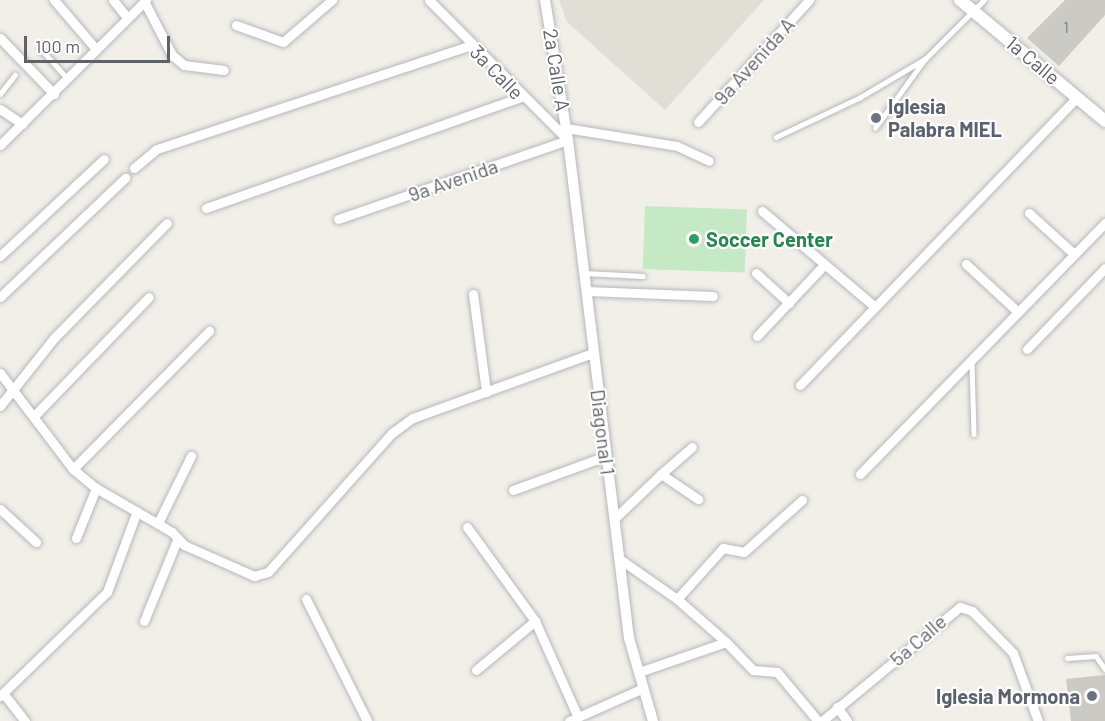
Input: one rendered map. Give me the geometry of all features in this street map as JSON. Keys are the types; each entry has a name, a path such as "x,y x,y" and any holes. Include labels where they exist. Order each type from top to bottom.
{"main road":[{"name":"1a Calle","path":"960,0 1105,121"}],"street":[{"path":"54,0 96,49"},
{"path":"113,0 127,17"},
{"path":"236,25 283,42 332,0"},
{"name":"3a Calle","path":"429,0 521,97 568,140"},
{"name":"2a Calle A","path":"545,0 568,140"},
{"name":"9a Avenida A","path":"698,122 808,0"},
{"path":"0,145 54,94 145,1 172,55 184,65 224,70"},
{"path":"0,38 54,94"},
{"path":"134,168 157,149 472,45"},
{"path":"206,208 521,97"},
{"path":"800,385 1077,97"},
{"path":"0,109 22,124"},
{"path":"566,128 677,146 709,161"},
{"name":"9a Avenida","path":"338,219 568,140"},
{"name":"Diagonal 1","path":"568,140 629,638 653,721"},
{"path":"0,256 104,159"},
{"path":"0,297 125,178"},
{"path":"762,212 875,307"},
{"path":"1029,213 1074,254"},
{"path":"0,406 14,387 167,223"},
{"path":"861,474 1105,223"},
{"path":"966,264 1018,312"},
{"path":"757,336 824,266"},
{"path":"1026,349 1105,268"},
{"path":"756,273 789,303"},
{"path":"587,291 713,296"},
{"path":"473,294 486,392"},
{"path":"34,416 149,297"},
{"path":"74,469 208,331"},
{"path":"0,373 14,387 74,469 96,488 158,523 177,540 239,572 268,572 392,433 413,418 593,353"},
{"path":"614,519 692,447"},
{"path":"158,523 191,456"},
{"path":"513,490 606,456"},
{"path":"661,474 698,499"},
{"path":"76,538 96,488"},
{"path":"677,599 723,548 744,552 802,500"},
{"path":"0,509 36,542"},
{"path":"25,721 1,694 107,592 137,511"},
{"path":"467,527 535,621 573,719 643,688"},
{"path":"144,621 177,540"},
{"path":"621,560 677,599 726,642 753,670 777,672 820,721"},
{"path":"306,599 367,721"},
{"name":"5a Calle","path":"820,721 954,609 965,607 1013,653 1038,721"},
{"path":"476,670 535,621"},
{"path":"639,672 726,642"},
{"path":"837,707 847,721"}],"lane":[{"path":"875,128 926,58 984,0"},
{"path":"41,49 68,79"},
{"path":"776,137 859,98 926,58"},
{"path":"0,94 15,75"},
{"path":"585,273 643,276"},
{"path":"972,359 974,434"},
{"path":"1067,658 1096,656 1105,669"}],"shaded area":[{"path":"559,0 764,0 665,110 567,22"}],"green space":[{"name":"Soccer Center","path":"645,206 747,210 745,273 643,269"}],"building":[{"path":"1065,0 1105,0 1105,15 1059,66 1027,38"},
{"path":"1105,675 1105,721 1071,721 1066,679"}],"place":[{"name":"Iglesia Palabra MIEL","path":"876,118"},
{"name":"Soccer Center","path":"694,239"},
{"name":"Iglesia Mormona","path":"1092,696"}]}
